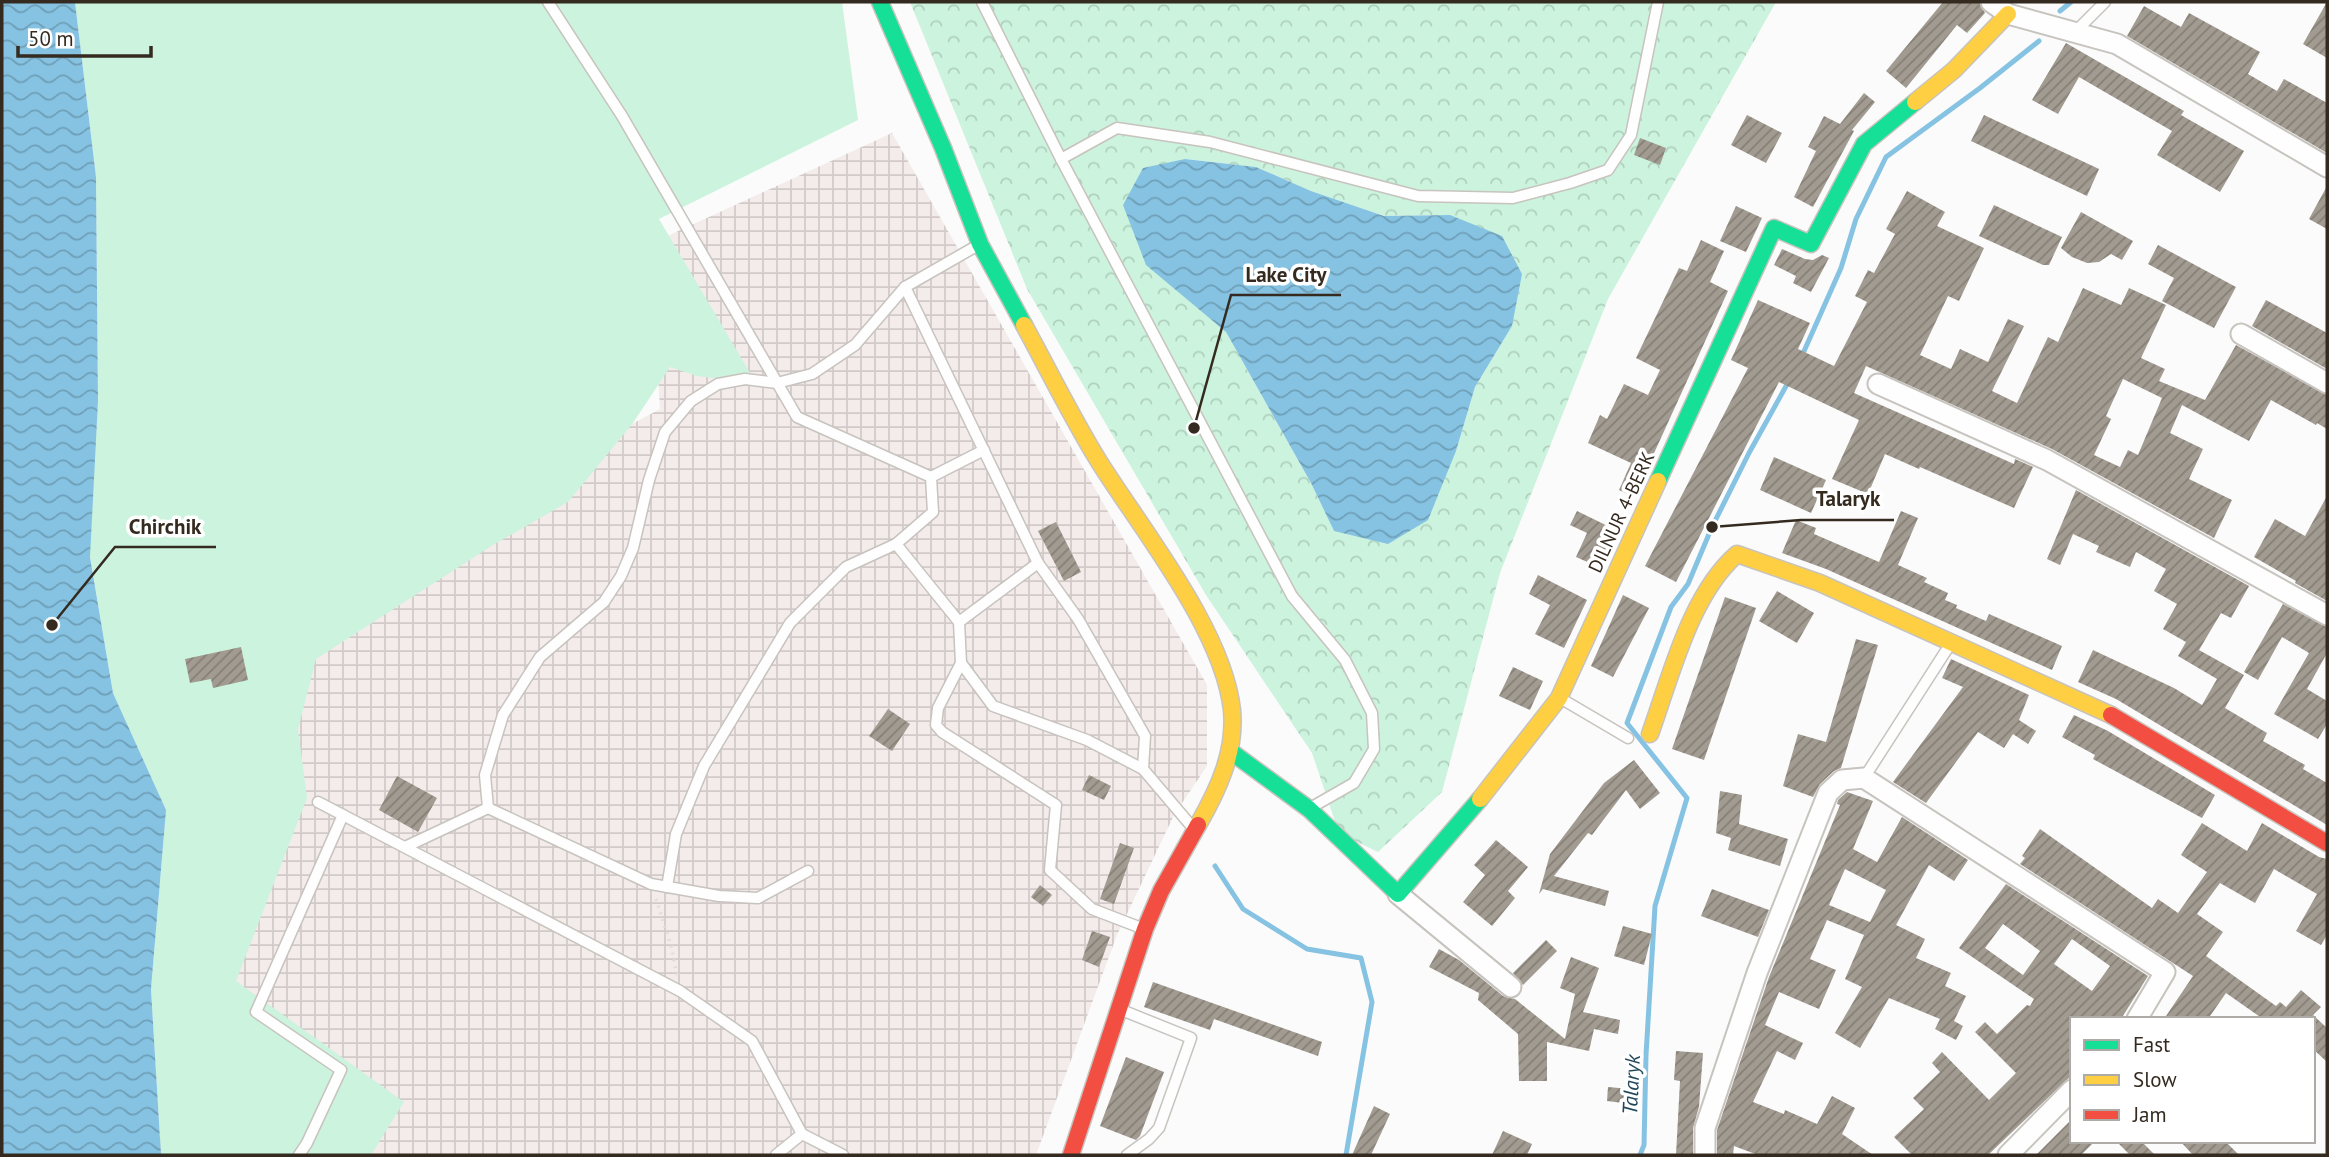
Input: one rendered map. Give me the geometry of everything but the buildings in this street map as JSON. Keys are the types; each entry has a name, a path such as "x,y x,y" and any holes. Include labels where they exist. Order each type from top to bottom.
{"street":[{"path":"880,2 943,148 980,244 1096,457 1180,586 1206,632 1225,676 1232,712 1230,751 1219,789 1161,891 1145,929 1071,1155"},
{"path":"1992,2 2008,14 2117,44 2327,167"},
{"name":"DILNUR 4-BERK","path":"1398,894 1469,814 1559,698 1774,228 1811,244 1864,144 1954,70 2008,14"},
{"path":"2241,334 2327,383"},
{"path":"1878,384 2047,460 2327,615"},
{"path":"1650,734 1698,602 1722,567 1737,554 1820,583 2108,713 2327,843"},
{"path":"1230,751 1309,809 1398,894 1511,987"},
{"path":"1705,1155 1705,1128 1757,973 1828,793 1842,780 1864,778 2165,972 2138,1017"},
{"path":"2008,1155 2070,1092"}],"lane":[{"path":"548,2 622,116 797,417 931,477"},
{"path":"982,2 1061,159 1292,596 1345,660 1373,713 1374,749 1354,783 1309,809"},
{"path":"1061,159 1117,128 1210,142 1418,196 1513,198 1608,170 1631,135 1658,2"},
{"path":"2075,32 2105,2"},
{"path":"488,808 485,775 503,715 540,657 604,602 621,576 633,548 649,480 665,432 691,401 719,384 745,379 777,383 812,374 855,345 905,287 980,244"},
{"path":"905,287 1038,563 1078,619 1144,736 1143,769"},
{"path":"931,477 984,450"},
{"path":"667,887 676,834 704,766 790,623 846,567 896,544 933,512 931,477"},
{"path":"896,544 959,622 961,663 938,708 936,725 942,732 1056,805 1050,870 1092,909 1145,929"},
{"path":"959,622 1038,563"},
{"path":"1864,778 1951,642"},
{"path":"961,663 993,706 1087,740 1143,769 1195,831"},
{"path":"1559,698 1628,738"},
{"path":"318,802 680,991 752,1041 802,1134 843,1155"},
{"path":"405,847 488,808"},
{"path":"488,808 651,884 719,896 758,898 808,871"},
{"path":"299,1155 341,1070 256,1012 343,815"},
{"path":"1119,1009 1191,1038 1159,1128 1127,1155"},
{"path":"776,1155 802,1134"}],"path":[{"path":"651,884 671,946 680,991"}],"shaded area":[{"path":"892,133 1207,685 1207,766 1174,815 1117,935 1036,1155 152,1155 201,1036 217,857 131,825 316,593 660,409 650,244"}],"green space":[{"path":"75,2 842,2 858,120 659,219 756,383 697,376 670,367 633,423 568,502 493,545 316,659 298,729 307,798 236,981 404,1102 371,1155 161,1155 151,989 166,810 113,693 89,550 98,401 96,177"},
{"path":"910,2 1776,2 1608,299 1500,573 1442,792 1378,852 1339,833 1312,753 1206,595 1027,289","holes":["1185,159 1256,167 1311,191 1384,216 1450,215 1512,326 1475,387 1456,451 1334,531 1311,483 1226,332"]}],"water":[{"path":"2,2 75,2 96,177 98,401 90,557 113,693 166,810 151,989 161,1155 2,1155"},
{"path":"1185,159 1256,167 1311,191 1384,216 1450,215 1502,236 1522,274 1512,326 1475,387 1456,451 1428,520 1388,544 1334,531 1311,483 1226,332 1146,265 1123,205 1143,168"}],"waterway":[{"name":"Talaryk","path":"2060,11 2071,2"},
{"name":"Talaryk","path":"1801,358 1841,268 1856,219 1886,157 2039,41"},
{"name":"Talaryk","path":"1640,1155 1644,1145 1646,1055 1655,906 1687,798 1627,723 1671,607 1688,584 1712,527 1790,379"},
{"path":"1215,866 1243,909 1307,949 1361,958 1372,1002 1346,1155"}],"traffic: fast":[{"path":"880,2 943,148 980,244 1024,325"},
{"path":"1658,481 1774,228 1811,244 1864,144 1915,102"},
{"path":"1230,751 1309,809 1398,894 1480,799"}],"traffic: slow":[{"path":"1915,102 1954,70 2008,14"},
{"path":"1024,325 1098,460 1197,613 1225,679 1232,710 1231,741 1219,784 1198,825"},
{"path":"1480,799 1559,698 1658,481"},
{"path":"1650,734 1674,662 1694,614 1721,571 1737,554 1820,583 2111,715"}],"traffic: jam":[{"path":"2111,715 2327,843"},
{"path":"1071,1155 1145,929 1161,891 1198,825"}],"place":[{"name":"Lake City","path":"1194,428"},
{"name":"Talaryk","path":"1712,527"},
{"name":"Chirchik","path":"52,625"}]}
